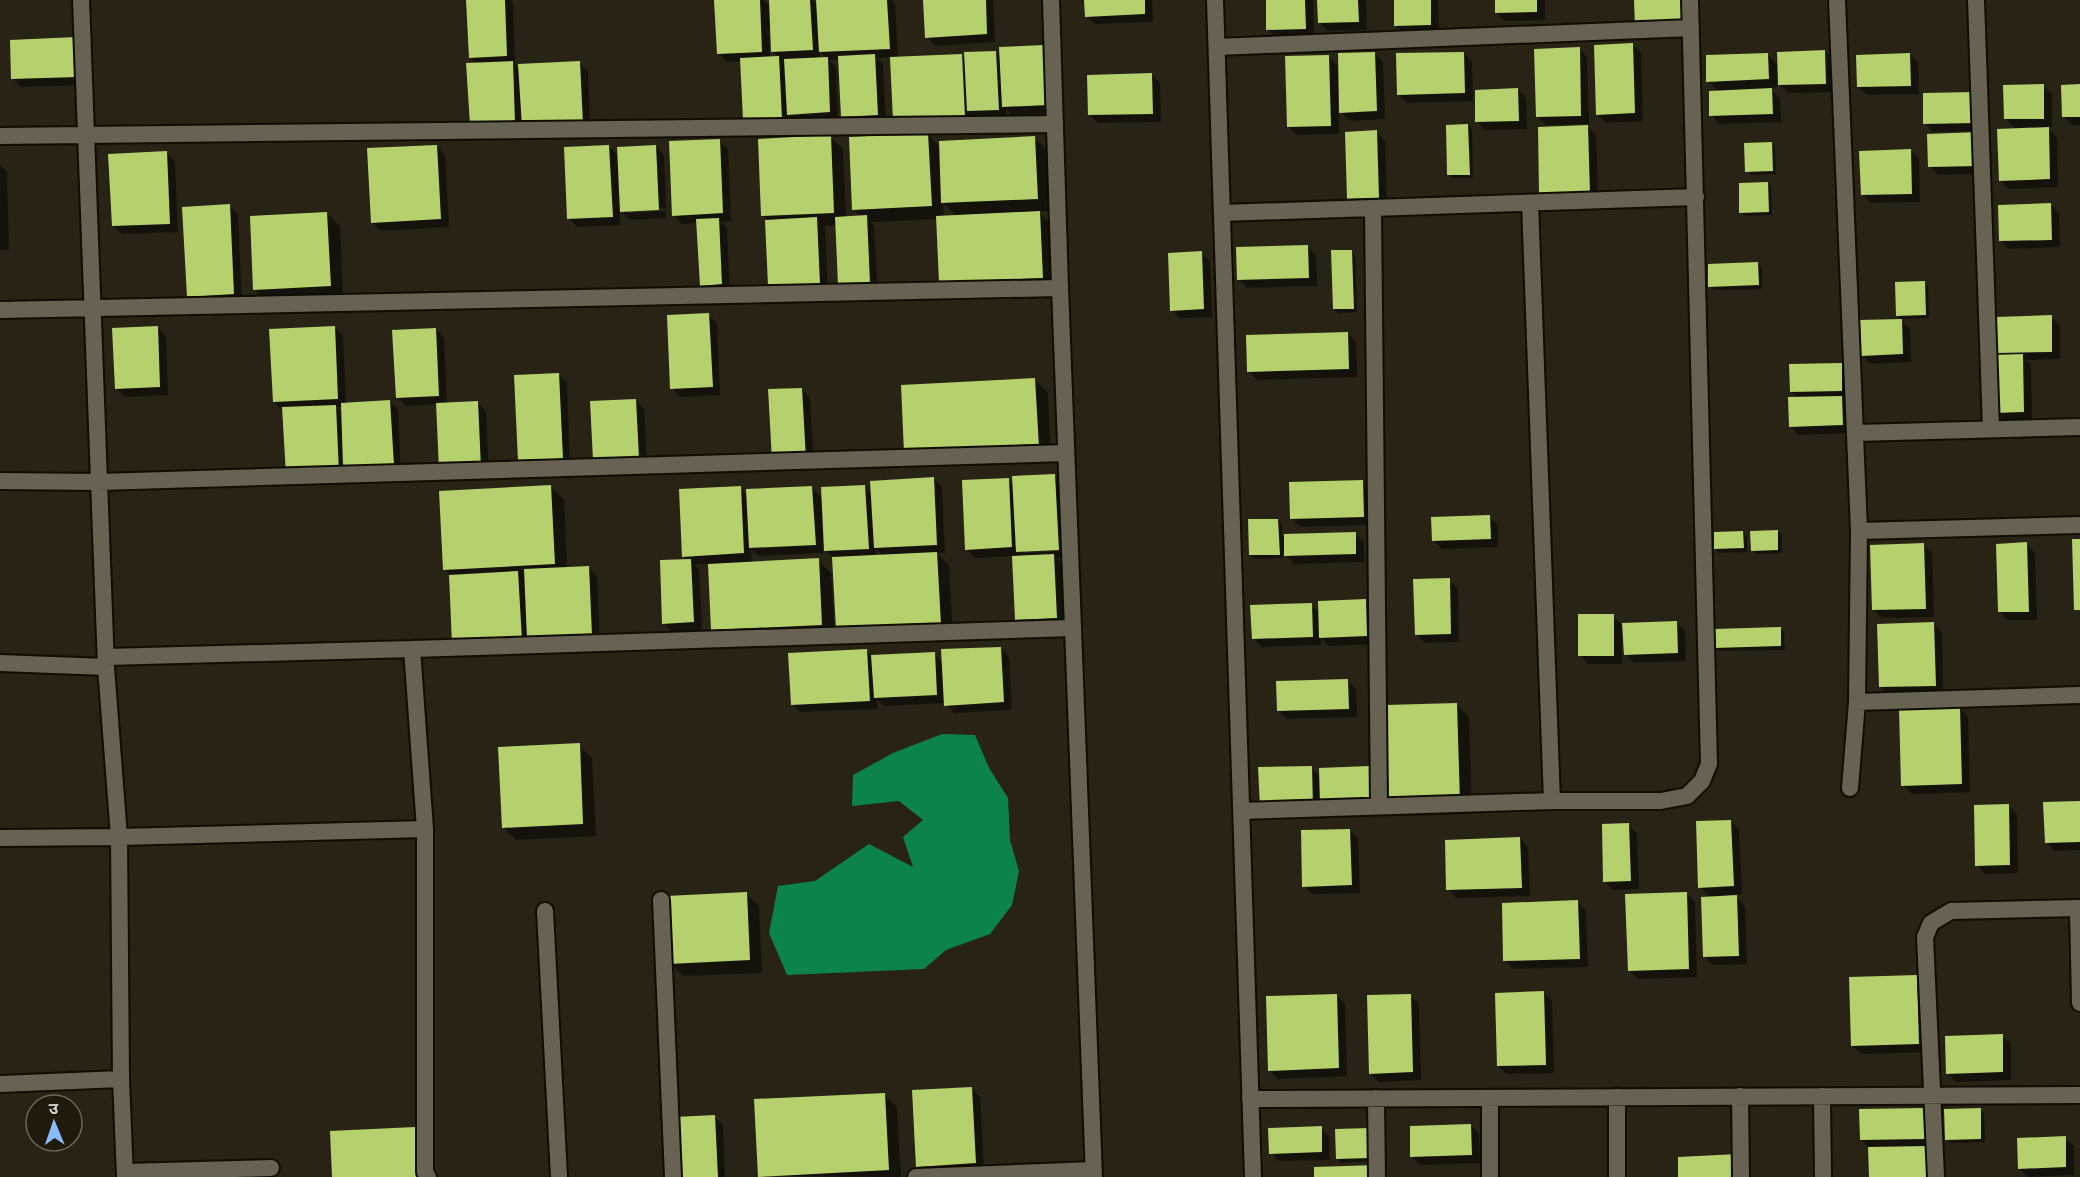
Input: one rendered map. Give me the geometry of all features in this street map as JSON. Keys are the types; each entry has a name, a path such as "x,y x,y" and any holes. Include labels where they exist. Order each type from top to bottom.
{"street":[{"path":"81,0 106,662 119,837 125,1175 271,1168"},
{"path":"916,1177 1094,1174 1051,0"},
{"path":"1215,0 1253,1177"},
{"path":"1241,811 1552,801 1661,801 1688,796 1702,781 1709,764 1690,0"},
{"path":"1837,0 1859,531 1857,702 1850,788"},
{"path":"1976,0 1991,429"},
{"path":"1217,47 1691,28"},
{"path":"0,136 1055,124"},
{"path":"1222,213 1696,197"},
{"path":"1530,203 1552,801"},
{"path":"1373,208 1379,806"},
{"path":"0,310 1060,288"},
{"path":"1856,433 2080,427"},
{"path":"0,481 99,482 1066,453"},
{"path":"1859,531 2080,525"},
{"path":"0,663 106,662 412,649 1073,628"},
{"path":"412,649 425,829 425,1172 428,1177"},
{"path":"1857,702 2080,695"},
{"path":"0,838 425,829"},
{"path":"661,900 673,1177"},
{"path":"1936,1177 1924,937 1931,922 1951,911 2079,908 2080,1004"},
{"path":"545,911 559,1177"},
{"path":"0,1084 122,1079"},
{"path":"1251,1099 2080,1095"},
{"path":"1740,1096 1741,1177"},
{"path":"1822,1096 1823,1177"},
{"path":"1617,1097 1617,1177"},
{"path":"1376,1098 1377,1177"},
{"path":"1490,1098 1490,1177"}],"shaded area":[{"path":"942,734 975,735 989,768 1008,798 1010,840 1019,871 1012,905 990,934 946,950 924,969 787,975 769,933 778,886 815,881 869,844 913,867 903,837 923,820 899,801 852,806 853,775 893,753"}],"building":[{"path":"466,0 505,0 507,56 469,58"},
{"path":"714,0 760,0 762,52 717,54"},
{"path":"769,0 810,0 813,50 771,52"},
{"path":"816,0 887,0 890,49 819,52"},
{"path":"923,0 986,0 987,34 925,38"},
{"path":"1084,0 1145,0 1145,14 1085,17"},
{"path":"1266,0 1305,0 1306,29 1266,30"},
{"path":"1317,0 1358,0 1359,22 1318,23"},
{"path":"1394,0 1431,0 1431,25 1394,26"},
{"path":"1495,0 1537,0 1537,12 1495,13"},
{"path":"1634,0 1681,0 1682,24 1635,26"},
{"path":"76,37 78,77 11,79 10,40"},
{"path":"1633,43 1635,113 1596,115 1594,45"},
{"path":"1044,45 1048,105 1002,107 999,47"},
{"path":"1580,47 1581,116 1536,117 1534,49"},
{"path":"1825,50 1826,84 1778,85 1777,52"},
{"path":"996,51 999,110 967,111 964,52"},
{"path":"1375,52 1377,111 1339,113 1338,53"},
{"path":"1464,52 1465,93 1397,95 1396,53"},
{"path":"1768,53 1769,79 1706,82 1706,55"},
{"path":"1910,53 1911,86 1857,87 1856,55"},
{"path":"875,54 878,115 841,117 838,56"},
{"path":"962,54 965,117 893,121 890,57"},
{"path":"1329,55 1331,126 1287,127 1285,56"},
{"path":"779,56 782,118 743,120 740,58"},
{"path":"828,57 830,112 787,115 784,59"},
{"path":"513,61 515,123 470,125 466,63"},
{"path":"580,61 583,124 522,127 518,64"},
{"path":"1152,73 1153,114 1088,115 1087,75"},
{"path":"2044,84 2044,119 2004,119 2003,85"},
{"path":"2080,84 2080,117 2062,117 2061,85"},
{"path":"1518,88 1519,121 1475,122 1475,90"},
{"path":"1772,88 1773,114 1709,116 1709,91"},
{"path":"1974,92 1975,123 1923,124 1923,93"},
{"path":"1468,124 1470,175 1447,175 1446,125"},
{"path":"1588,125 1590,194 1539,195 1538,127"},
{"path":"2049,127 2050,179 1999,181 1997,129"},
{"path":"1377,130 1379,198 1347,199 1345,132"},
{"path":"1978,132 1979,166 1928,167 1927,134"},
{"path":"928,133 932,206 852,210 849,137"},
{"path":"831,135 834,213 761,216 758,139"},
{"path":"1035,136 1038,199 941,203 939,141"},
{"path":"720,139 723,213 672,216 669,141"},
{"path":"1772,142 1773,171 1745,172 1744,143"},
{"path":"437,145 441,219 371,223 367,148"},
{"path":"609,145 613,217 567,219 564,147"},
{"path":"656,145 659,210 620,212 617,147"},
{"path":"1911,149 1912,194 1861,195 1859,151"},
{"path":"167,151 170,224 112,226 108,154"},
{"path":"1768,182 1769,212 1739,213 1739,183"},
{"path":"2051,203 2052,240 1999,241 1998,205"},
{"path":"230,204 234,294 187,297 182,207"},
{"path":"1040,211 1043,278 939,282 936,216"},
{"path":"327,212 331,286 253,290 250,216"},
{"path":"867,215 870,283 838,285 835,217"},
{"path":"817,217 820,284 768,286 765,220"},
{"path":"719,218 722,284 700,286 696,219"},
{"path":"1308,245 1309,278 1237,280 1236,247"},
{"path":"1331,250 1352,250 1354,309 1333,309"},
{"path":"1202,251 1204,309 1170,311 1168,253"},
{"path":"1758,262 1759,285 1708,287 1708,264"},
{"path":"1925,281 1926,315 1896,316 1895,282"},
{"path":"709,313 713,387 670,389 667,315"},
{"path":"2052,315 2052,352 1996,353 1995,317"},
{"path":"1902,319 1903,354 1861,356 1860,320"},
{"path":"158,326 160,387 115,389 112,328"},
{"path":"335,326 338,399 273,402 269,329"},
{"path":"436,328 439,396 396,398 392,330"},
{"path":"1348,332 1349,369 1247,372 1246,335"},
{"path":"2023,354 2024,412 1994,413 1992,355"},
{"path":"1842,363 1842,391 1790,392 1789,364"},
{"path":"559,373 563,459 518,461 514,375"},
{"path":"1035,378 1039,447 904,453 901,385"},
{"path":"802,388 806,459 772,460 768,389"},
{"path":"1842,396 1843,425 1789,427 1788,397"},
{"path":"636,399 639,458 593,460 590,401"},
{"path":"390,400 394,465 343,467 341,403"},
{"path":"478,401 481,468 439,470 436,403"},
{"path":"336,405 339,472 286,475 282,407"},
{"path":"1055,474 1059,550 1016,552 1012,476"},
{"path":"934,477 937,545 874,548 870,481"},
{"path":"1009,478 1012,547 965,550 962,480"},
{"path":"1363,480 1364,517 1290,519 1289,482"},
{"path":"551,485 555,564 443,570 439,491"},
{"path":"865,485 869,549 824,551 821,487"},
{"path":"741,486 744,553 682,557 679,489"},
{"path":"812,486 816,545 749,548 746,489"},
{"path":"1490,515 1491,539 1432,541 1431,517"},
{"path":"1248,519 1278,519 1280,555 1249,555"},
{"path":"1778,530 1778,550 1751,551 1750,531"},
{"path":"1743,531 1744,548 1714,549 1714,532"},
{"path":"1356,532 1356,554 1284,556 1284,534"},
{"path":"2072,539 2080,539 2080,610 2074,610"},
{"path":"2027,542 2029,612 1998,612 1996,544"},
{"path":"1924,543 1926,609 1872,610 1870,545"},
{"path":"937,552 941,624 836,629 832,557"},
{"path":"1054,554 1057,618 1015,620 1012,556"},
{"path":"819,558 822,625 711,630 708,564"},
{"path":"691,559 694,622 662,624 660,560"},
{"path":"589,566 592,635 527,639 524,569"},
{"path":"518,571 522,640 452,644 449,575"},
{"path":"1450,578 1451,634 1415,635 1413,579"},
{"path":"1366,599 1367,636 1319,638 1318,601"},
{"path":"1312,603 1313,637 1252,639 1250,605"},
{"path":"1578,614 1614,614 1614,656 1578,656"},
{"path":"1677,621 1678,653 1624,655 1622,623"},
{"path":"1934,622 1936,686 1879,687 1877,624"},
{"path":"1781,627 1781,646 1714,648 1714,629"},
{"path":"1001,647 1004,702 944,706 941,649"},
{"path":"867,649 870,701 791,705 788,653"},
{"path":"935,652 937,695 874,698 871,655"},
{"path":"1348,679 1349,709 1277,711 1276,681"},
{"path":"1457,703 1460,802 1389,804 1386,705"},
{"path":"1960,707 1962,784 1901,786 1899,708"},
{"path":"580,743 583,824 502,828 498,747"},
{"path":"1312,766 1313,806 1260,807 1258,767"},
{"path":"1369,766 1371,803 1320,804 1319,768"},
{"path":"2080,801 2080,842 2045,843 2043,802"},
{"path":"2009,804 2010,865 1975,866 1974,805"},
{"path":"1731,820 1734,886 1698,888 1696,821"},
{"path":"1629,823 1631,881 1603,882 1602,824"},
{"path":"1350,829 1352,885 1302,887 1301,830"},
{"path":"1520,837 1522,888 1446,890 1445,840"},
{"path":"747,892 750,960 669,964 666,896"},
{"path":"1687,892 1689,969 1628,971 1625,894"},
{"path":"1737,895 1739,956 1703,957 1701,897"},
{"path":"1578,900 1580,959 1503,961 1502,903"},
{"path":"1917,975 1919,1044 1851,1046 1849,977"},
{"path":"1544,991 1546,1065 1497,1066 1495,993"},
{"path":"1337,994 1339,1068 1268,1071 1266,996"},
{"path":"1411,994 1413,1072 1369,1074 1367,995"},
{"path":"2003,1034 2003,1072 1946,1074 1945,1036"},
{"path":"972,1087 976,1163 916,1167 912,1090"},
{"path":"885,1093 889,1170 758,1177 754,1099"},
{"path":"1924,1108 1925,1139 1860,1140 1859,1109"},
{"path":"1981,1108 1981,1139 1945,1140 1944,1109"},
{"path":"715,1115 718,1177 677,1177 674,1117"},
{"path":"1471,1124 1472,1155 1410,1157 1410,1126"},
{"path":"1322,1126 1322,1152 1269,1154 1268,1128"},
{"path":"415,1127 418,1177 332,1177 330,1131"},
{"path":"1371,1128 1371,1158 1336,1159 1335,1129"},
{"path":"2066,1136 2066,1167 2018,1169 2017,1138"},
{"path":"1928,1146 1929,1177 1869,1177 1868,1147"},
{"path":"1738,1154 1739,1177 1678,1177 1678,1157"},
{"path":"1376,1165 1376,1177 1314,1177 1314,1167"}]}
